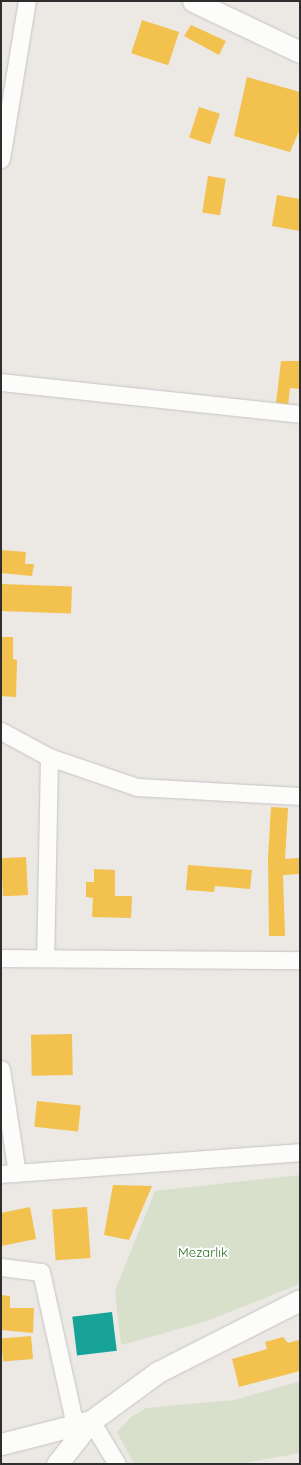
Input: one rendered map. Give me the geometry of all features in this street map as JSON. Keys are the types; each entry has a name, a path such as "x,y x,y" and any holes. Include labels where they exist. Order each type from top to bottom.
{"street":[{"path":"1,159 5,116 27,1"},
{"path":"193,1 300,52"},
{"path":"1,382 300,414"},
{"path":"1,731 49,757 136,787 300,796"},
{"path":"45,958 49,757"},
{"path":"1,958 300,960"},
{"path":"1,1069 9,1173 300,1152"},
{"path":"1,1267 41,1272 83,1423 117,1464"},
{"path":"1,1444 83,1423 158,1372 300,1300"},
{"path":"57,1464 83,1423"}],"green space":[{"name":"Mezarlık","path":"300,1175 300,1284 204,1322 121,1345 115,1291 155,1191"},
{"path":"300,1381 300,1453 238,1464 134,1464 117,1432 131,1417 146,1408 234,1400"}],"building: Konut":[{"path":"142,20 179,32 168,65 131,53"},
{"path":"191,25 226,41 219,55 184,36"},
{"path":"247,77 300,92 300,129 290,152 234,136"},
{"path":"199,107 220,114 210,144 189,137"},
{"path":"208,176 226,179 220,215 202,213"},
{"path":"277,195 300,199 300,231 272,226"},
{"path":"281,361 300,361 300,389 290,388 288,406 276,403"},
{"path":"1,550 26,552 25,564 34,564 32,576 1,573"},
{"path":"1,584 72,586 71,613 1,611"},
{"path":"1,637 13,637 13,659 17,660 16,697 1,696"},
{"path":"271,807 288,808 285,859 300,858 300,874 283,875 285,936 269,936 268,858"},
{"path":"26,857 28,895 3,896 1,858"},
{"path":"188,865 252,870 250,889 215,886 214,892 186,890"},
{"path":"94,869 115,870 115,896 132,896 131,918 92,917 93,898 86,897 86,882 94,882"},
{"path":"72,1034 73,1075 32,1076 31,1035"},
{"path":"37,1101 81,1106 78,1131 34,1127"},
{"path":"113,1185 152,1186 129,1240 104,1235"},
{"path":"30,1207 36,1239 1,1246 1,1213"},
{"path":"87,1207 91,1258 56,1260 52,1209"},
{"path":"1,1295 10,1296 10,1308 34,1308 33,1333 1,1330"},
{"path":"31,1336 33,1359 3,1362 1,1339"},
{"path":"283,1337 288,1343 299,1340 300,1371 239,1387 232,1359 267,1349 265,1342"}],"building: Kamu":[{"path":"112,1312 117,1351 77,1356 72,1317"}]}
